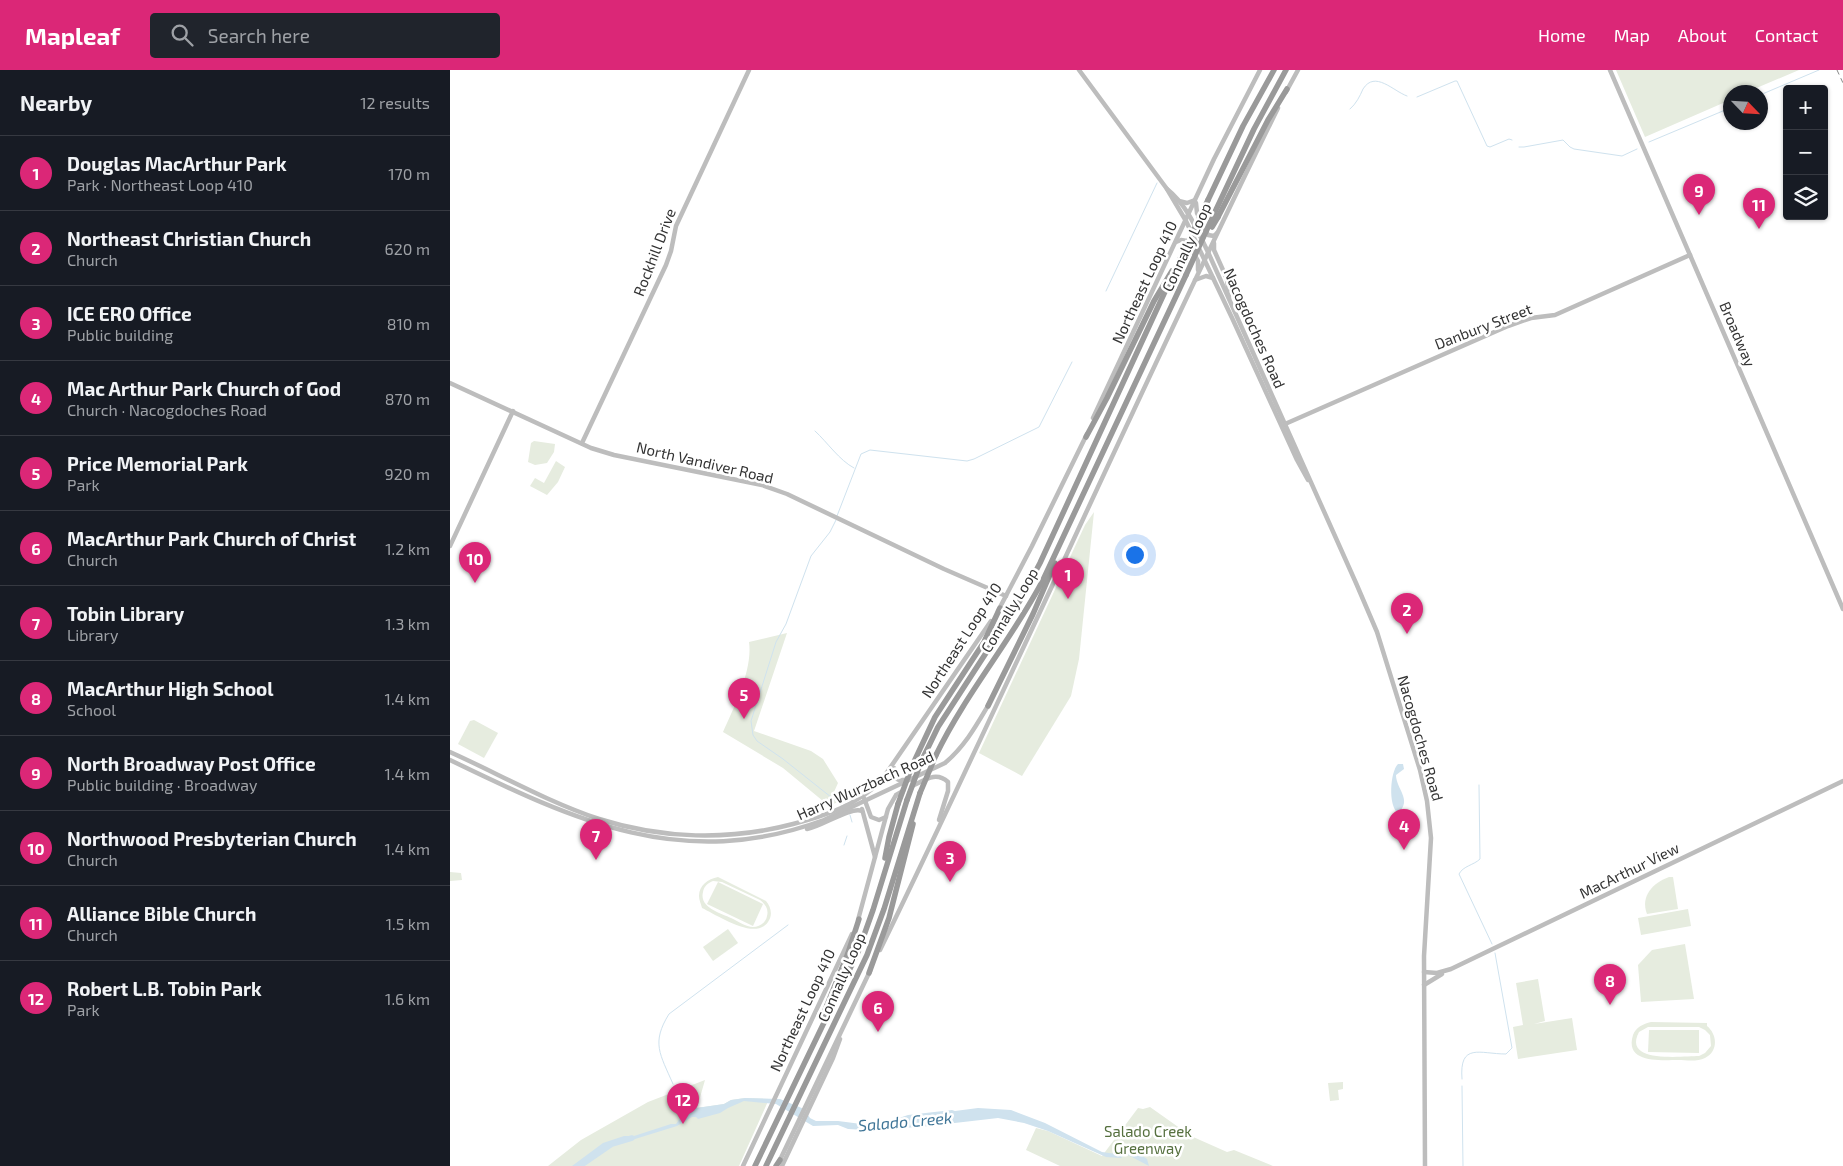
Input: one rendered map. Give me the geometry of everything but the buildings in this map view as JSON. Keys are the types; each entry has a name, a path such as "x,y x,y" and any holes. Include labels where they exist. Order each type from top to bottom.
{"highway":[{"name":"Connally Loop","path":"755,1166 858,952 921,762 938,727 1021,599 1040,563 1243,126 1274,70"},
{"name":"Connally Loop","path":"766,1166 842,1010 873,940 920,793 936,755 964,705 1029,605 1074,516 1186,275 1216,216 1254,129 1286,70"},
{"path":"1216,216 1287,89"},
{"path":"1086,437 1154,301 1180,259"},
{"path":"988,706 1033,614 1074,516"},
{"path":"880,888 889,837 898,804 912,766 935,717 984,642 1000,608"},
{"path":"869,973 889,918 920,793"},
{"path":"814,1042 833,988 848,954 859,919"}],"main road":[{"name":"Rockhill Drive","path":"582,444 666,264 676,226 749,70"},
{"name":"Nacogdoches Road","path":"1079,70 1167,189 1186,221 1297,460 1310,483 1377,632 1420,770 1427,801 1431,838 1424,972 1425,1166"},
{"name":"Northeast Loop 410","path":"862,799 881,781 894,764 1000,608 1086,437 1217,154 1260,70"},
{"path":"779,1165 1204,260 1298,70"},
{"name":"Broadway","path":"1610,70 1843,609"},
{"name":"Nacogdoches Road","path":"1167,189 1189,215 1208,252 1310,483"},
{"path":"1178,200 1187,203 1196,200 1197,213 1208,235 1214,236 1219,232"},
{"path":"1176,242 1181,240 1187,241 1198,261 1198,274"},
{"path":"1214,242 1214,250 1227,279 1230,300"},
{"name":"Danbury Street","path":"1285,424 1508,326 1531,318 1556,315 1690,255"},
{"path":"1196,280 1206,276 1214,279"},
{"name":"North Vandiver Road","path":"450,383 582,444 614,454 762,485 787,494 1006,596"},
{"path":"450,546 513,411"},
{"name":"Harry Wurzbach Road","path":"450,752 589,815 630,827 660,833 708,836 737,835 766,830 826,814 945,763 967,741 1029,636"},
{"name":"Harry Wurzbach Road","path":"450,760 551,807 587,821 634,834 672,840 726,841 767,836 798,829 824,820 862,799"},
{"path":"894,764 893,773 895,778 900,780 910,779"},
{"name":"Northeast Loop 410","path":"743,1166 859,919 892,801 896,795 934,776 939,776 948,782 948,791 933,838"},
{"name":"MacArthur View","path":"1424,972 1437,974 1445,972 1843,781"},
{"path":"862,799 862,811 875,858"},
{"path":"862,799 871,817 879,820 886,817"},
{"path":"798,829 819,826 855,810 862,811"},
{"path":"1424,985 1445,972"},
{"path":"779,1165 820,1086 846,1023"}],"green space":[{"path":"1616,70 1799,70 1764,85 1723,85 1723,103 1645,137"},
{"path":"534,441 555,444 554,452 547,463 535,465 528,462 531,443"},
{"path":"556,461 565,467 558,482 547,495 530,486 535,478 544,483"},
{"path":"1094,512 1079,659 1071,696 1022,776 979,753 1085,525"},
{"path":"787,633 754,731 811,751 823,759 838,783 834,792 838,802 829,806 783,768 723,732 745,676 748,664 749,642"},
{"path":"474,720 498,733 484,758 458,744 470,721"},
{"path":"450,872 461,873 462,880 450,881"},
{"path":"718,877 766,901 771,911 768,922 762,927 754,929 745,928 726,921 702,908 699,892 705,883","holes":["713,881 722,882 760,900 767,911 764,923 750,927 707,906 703,898 704,888"]},
{"path":"1669,877 1673,877 1678,909 1647,914 1645,901 1649,891"},
{"path":"718,882 763,904 753,926 707,904"},
{"path":"1688,909 1691,926 1641,935 1638,918"},
{"path":"728,929 738,943 713,961 703,947"},
{"path":"1685,944 1694,999 1641,1002 1638,965 1652,950"},
{"path":"1538,979 1545,1021 1534,1024 1572,1018 1577,1050 1518,1059 1513,1027 1523,1025 1516,983"},
{"path":"1651,1022 1707,1023 1707,1026 1713,1033 1715,1042 1713,1051 1705,1058 1692,1061 1654,1060 1639,1056 1634,1051 1632,1044 1633,1035 1640,1026","holes":["1648,1027 1699,1027 1710,1035 1711,1046 1705,1053 1699,1056 1669,1057 1646,1054 1639,1049 1636,1042 1639,1032"]},
{"path":"1649,1030 1699,1030 1699,1053 1648,1052"},
{"path":"705,1080 697,1108 724,1104 731,1100 745,1098 769,1099 739,1166 548,1166 581,1140 648,1102"},
{"path":"1343,1082 1343,1089 1338,1090 1339,1100 1330,1101 1328,1083"},
{"name":"Salado Creek Greenway","path":"1150,1107 1191,1136 1227,1152 1234,1150 1273,1166 1060,1166 1026,1150 1036,1128 1048,1131 1102,1156 1138,1108"}],"water":[{"path":"1398,764 1403,764 1404,769 1396,775 1403,794 1404,804 1398,813 1393,804 1391,789 1393,774"},
{"path":"745,1098 780,1099 804,1109 810,1118 816,1121 838,1121 869,1125 887,1122 908,1115 952,1110 978,1108 1011,1110 1045,1123 1102,1152 1116,1154 1132,1149 1147,1159 1149,1166 1128,1155 1124,1155 1121,1158 1106,1157 1048,1131 1024,1123 998,1118 920,1127 901,1128 892,1125 883,1131 848,1129 838,1125 813,1126 776,1104 744,1101 720,1113 698,1119 692,1117 677,1126 635,1139 615,1142 601,1149 582,1166 572,1166 603,1143 676,1124 683,1114 690,1113 696,1108 724,1104 731,1100"}],"waterway":[{"path":"1768,92 1819,70"},
{"path":"1350,109 1363,89 1373,81 1384,84 1407,96"},
{"path":"1417,97 1457,81 1487,146 1490,147 1509,139 1512,140"},
{"path":"1649,142 1723,111"},
{"path":"1519,147 1563,140 1574,149 1622,156 1637,149"},
{"path":"1106,291 1157,183"},
{"path":"837,516 861,454 870,450 967,461 974,459 1039,427 1072,362"},
{"path":"815,431 838,456 854,468"},
{"path":"836,520 830,532 811,556 786,624 776,642 751,721 753,735 757,741 841,805"},
{"path":"1479,785 1480,859 1463,869 1459,874 1492,944"},
{"path":"850,815 852,822"},
{"path":"844,845 847,836"},
{"path":"673,1084 659,1049 660,1033 669,1014 788,925"},
{"path":"1462,1079 1462,1067 1464,1059 1468,1055 1480,1052 1506,1054 1512,1048 1495,953"},
{"path":"1462,1086 1463,1166"},
{"path":"675,1088 682,1117"},
{"name":"Salado Creek","path":"580,1166 612,1144 632,1138"}],"railway":[{"path":"1837,70 1843,83"}],"place":[{"name":"North Broadway Post Office","path":"1699,215"},
{"name":"Alliance Bible Church","path":"1759,229"},
{"name":"Northwood Presbyterian Church","path":"475,583"},
{"name":"Douglas MacArthur Park","path":"1068,599"},
{"name":"Northeast Christian Church","path":"1407,634"},
{"name":"Price Memorial Park","path":"744,719"},
{"name":"Mac Arthur Park Church of God","path":"1404,850"},
{"name":"Tobin Library","path":"596,860"},
{"name":"ICE ERO Office","path":"950,882"},
{"name":"MacArthur High School","path":"1610,1005"},
{"name":"MacArthur Park Church of Christ","path":"878,1032"},
{"name":"Robert L.B. Tobin Park","path":"683,1124"}]}
